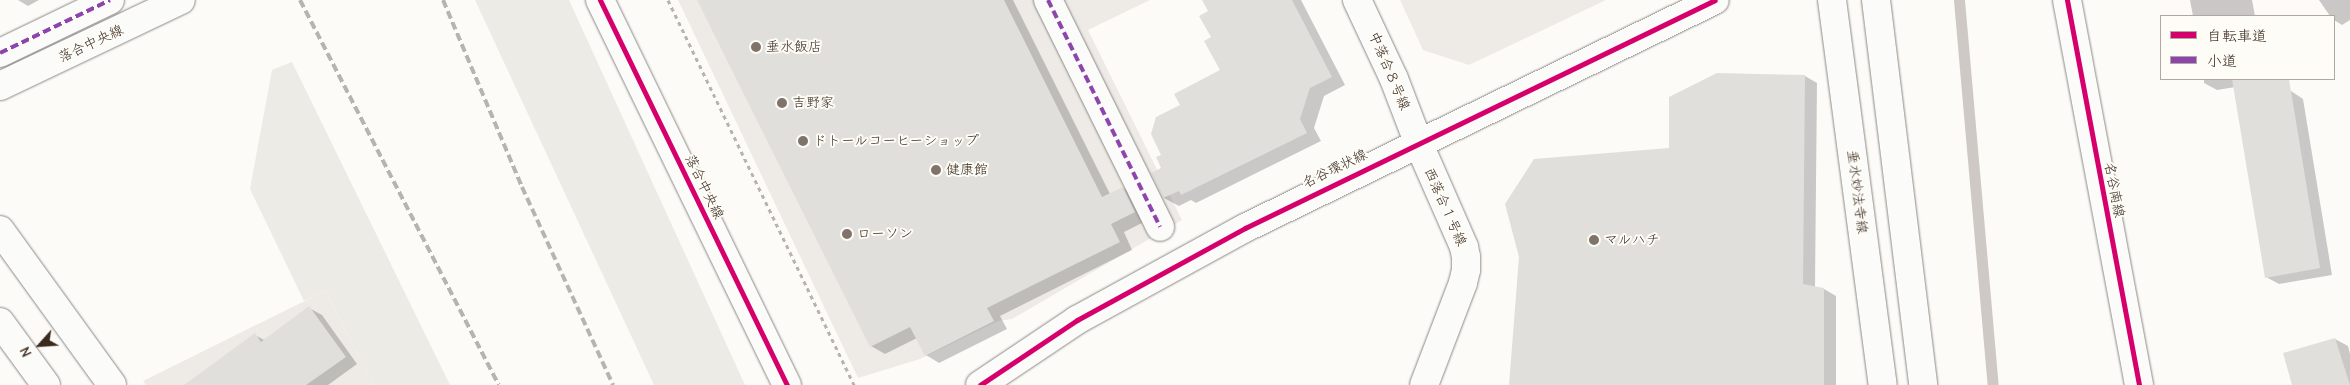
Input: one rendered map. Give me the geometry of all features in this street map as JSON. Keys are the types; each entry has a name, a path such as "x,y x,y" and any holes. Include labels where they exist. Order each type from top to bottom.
{"street":[{"path":"0,53 110,0"},
{"name":"落合中央線","path":"0,86 181,0"},
{"name":"落合中央線","path":"600,0 786,385"},
{"path":"1048,0 1160,227"},
{"name":"中落合８号線","path":"1357,0 1394,79 1418,142"},
{"name":"名谷環状線","path":"980,385 1045,339 1175,265 1299,200 1715,0"},
{"name":"垂水妙法寺線","path":"1832,0 1882,385"},
{"path":"1876,0 1923,385"},
{"name":"名谷南線","path":"2067,0 2139,385"},
{"name":"西落合１号線","path":"1418,142 1464,247 1466,257 1466,270 1462,284 1424,385"},
{"path":"0,230 112,385"},
{"path":"0,322 46,385"}],"path":[{"path":"668,0 854,385"}],"shaded area":[{"path":"475,0 569,0 745,385 654,385"},
{"name":"健康館","path":"678,0 1150,0 1088,30 1182,220 1012,319 998,321 920,359 858,378"},
{"path":"1400,0 1606,0 1469,65 1423,50"},
{"path":"292,62 450,385 374,385 325,291 304,301 250,189 272,70"},
{"path":"325,291 374,385 146,385 143,381"}],"building":[{"name":"健康館","path":"697,0 1004,0 1102,197 1123,187 1135,212 1111,224 1120,242 987,308 994,321 925,356 910,327 870,347"},
{"path":"1202,0 1292,0 1332,77 1310,88 1300,119 1307,133 1181,195 1179,191 1163,198 1151,173 1161,168 1156,157 1161,155 1151,134 1156,117 1180,105 1174,94 1220,70 1204,41 1211,37 1199,16 1208,11"},
{"path":"1717,73 1805,75 1803,284 1824,288 1824,385 1509,385 1519,257 1505,204 1534,159 1669,148 1669,97"},
{"path":"2232,80 2289,80 2320,268 2265,278"},
{"path":"309,306 346,357 306,385 184,385 255,333 261,342"},
{"path":"2335,338 2350,385 2292,385 2283,353"}],"waterway":[{"path":"1959,0 1993,385"}],"railway":[{"path":"300,0 499,385"},
{"path":"443,0 522,187 613,385"}],"marked path":[{"path":"0,53 110,0"},
{"path":"1048,0 1160,227"}],"cycle path":[{"path":"600,0 787,385"},
{"path":"980,385 1077,320 1245,228 1715,0"},
{"path":"2067,0 2139,385"}],"place":[{"name":"垂水飯店","path":"756,47"},
{"name":"吉野家","path":"782,103"},
{"name":"ドトールコーヒーショップ","path":"803,141"},
{"name":"健康館","path":"936,170"},
{"name":"ローソン","path":"847,234"},
{"name":"マルハチ","path":"1594,240"}]}
